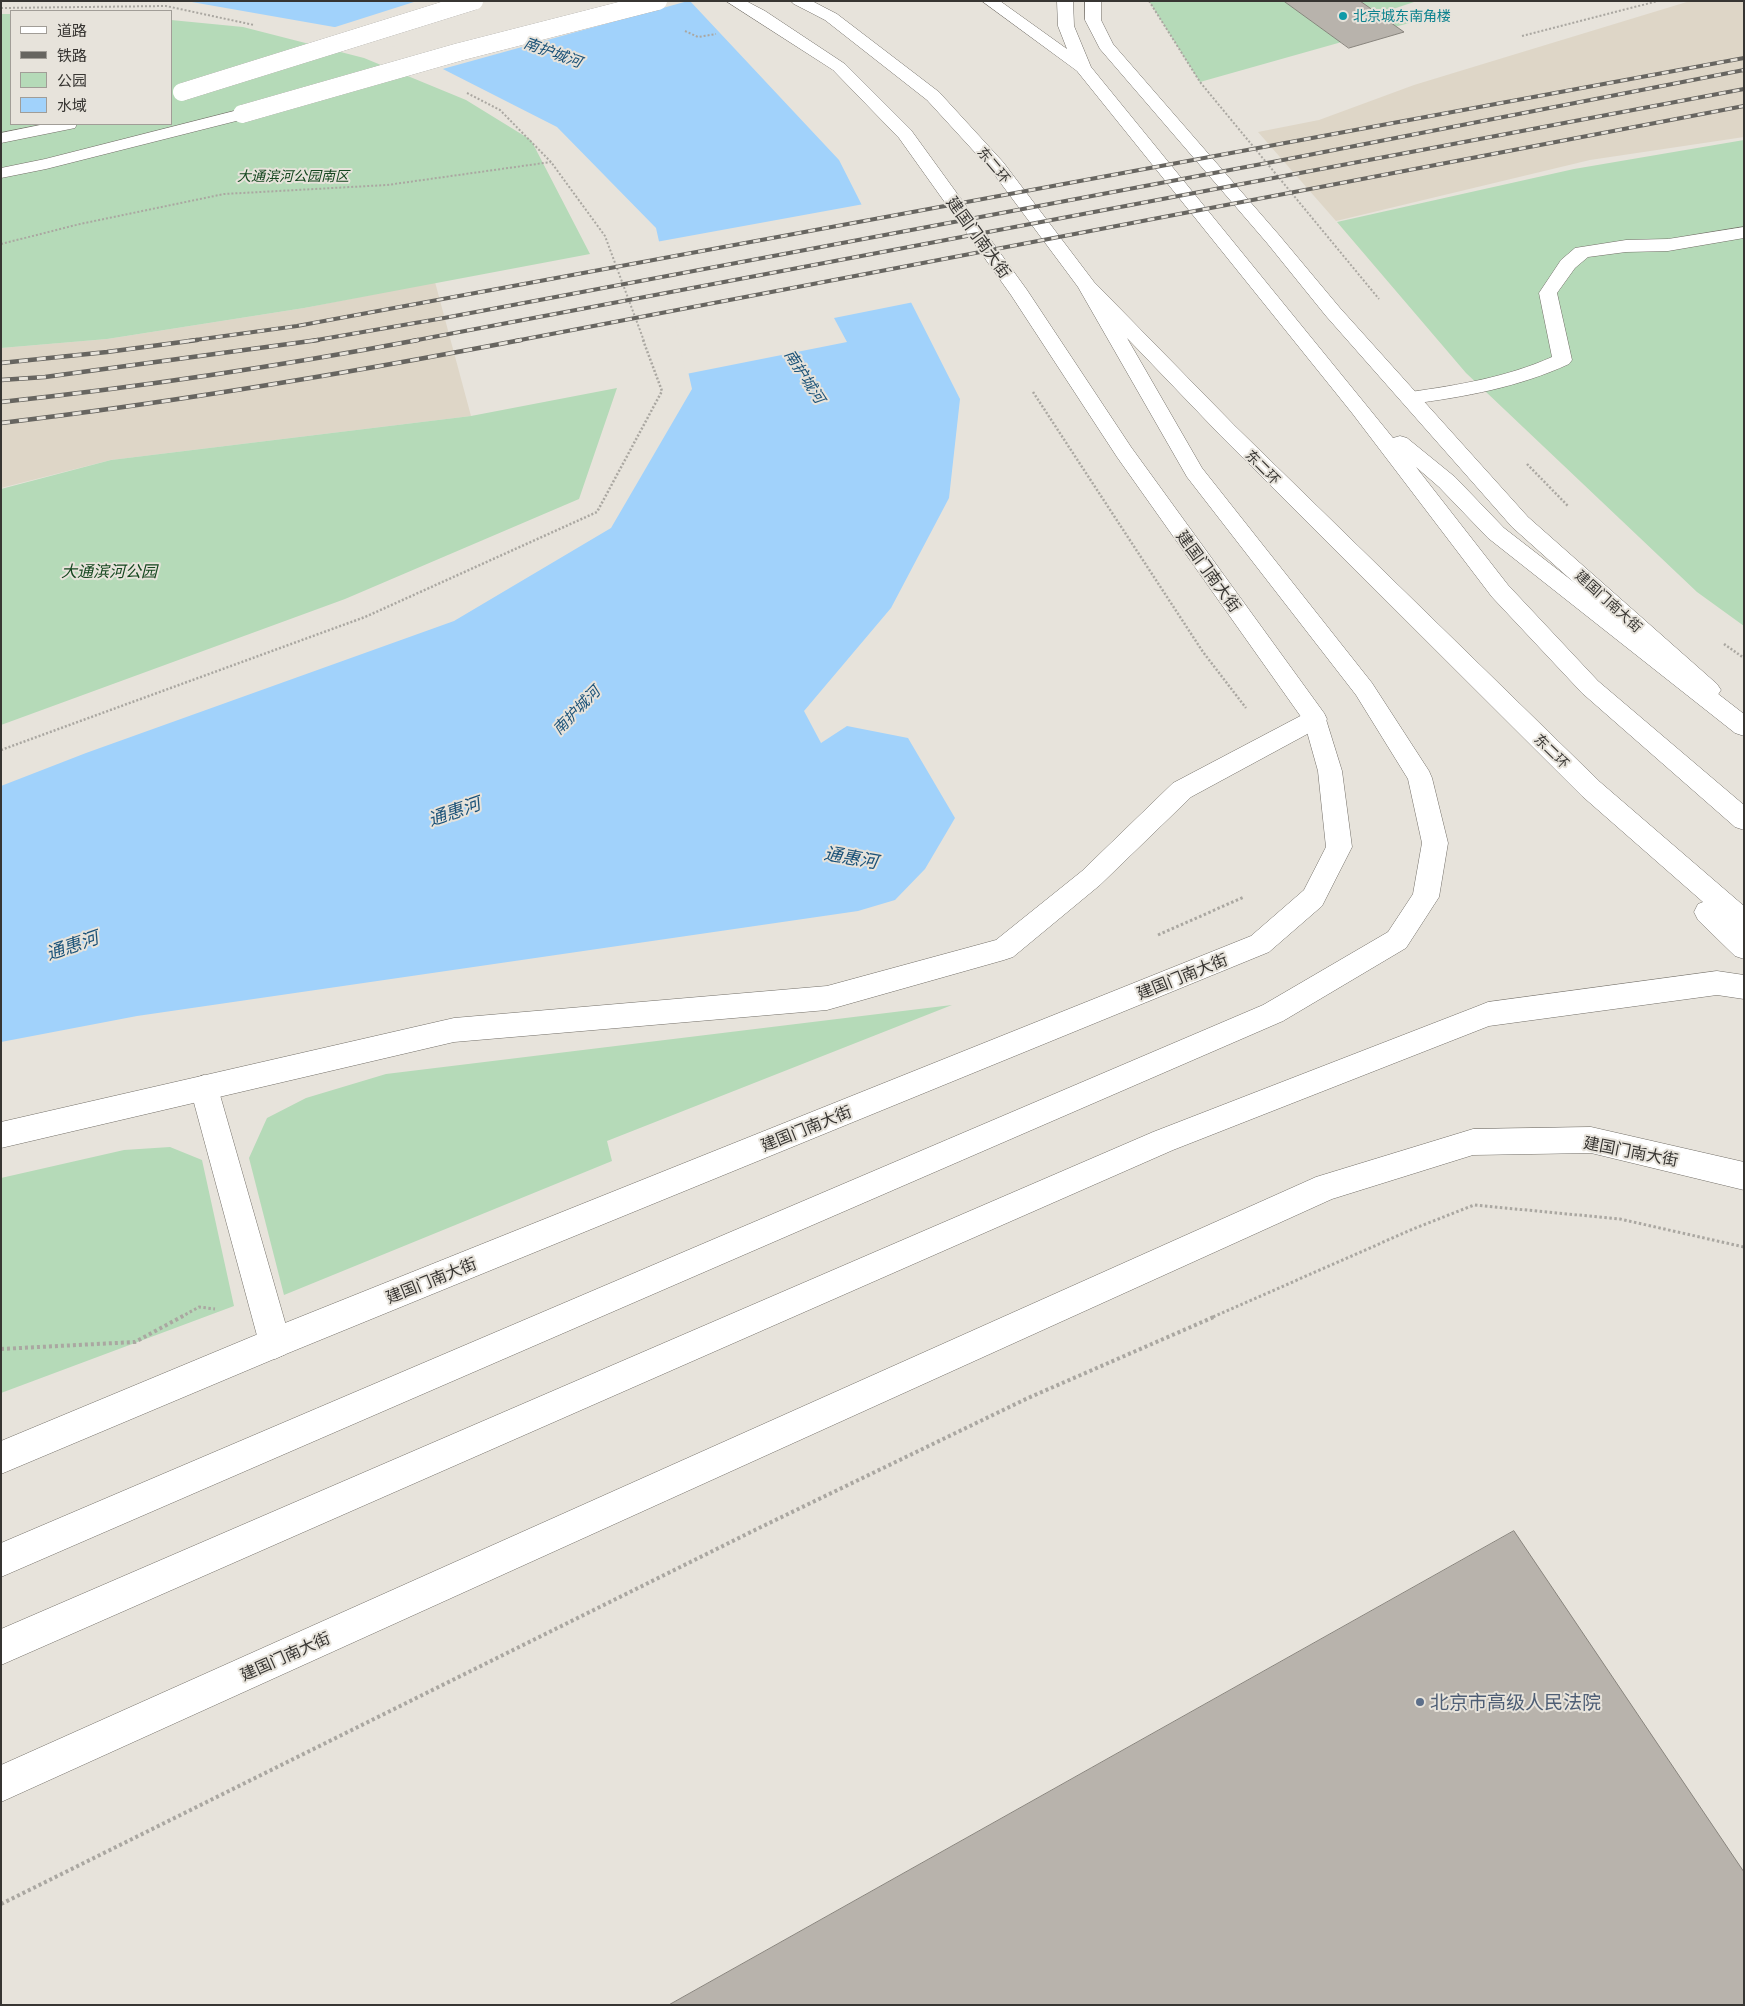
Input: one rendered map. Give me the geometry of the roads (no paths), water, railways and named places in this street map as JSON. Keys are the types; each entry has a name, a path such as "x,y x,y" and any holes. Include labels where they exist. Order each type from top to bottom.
{"main road":[{"path":"176,94 474,1"},
{"path":"1,173 100,151 242,114 459,52 658,1"},
{"name":"建国门南大街","path":"1,1458 271,1329 1260,944 1313,898 1339,847 1330,771 1315,719 1124,452 1020,294 905,134 839,67 759,14 734,1"},
{"name":"东二环","path":"798,1 831,17 933,96 997,166 1088,286 1228,431 1591,788 1744,922"},
{"path":"990,1 1083,68 1359,408 1513,605 1590,687 1744,820"},
{"path":"1065,1 1066,26 1083,68"},
{"name":"建国门南大街","path":"1093,1 1093,20 1106,46 1273,239 1333,312 1520,522 1744,721"},
{"path":"1,138 64,125"},
{"path":"1410,398 1457,392 1531,374 1562,360 1548,293 1568,264 1582,252 1626,246 1668,245 1744,232"},
{"path":"1,1560 1273,1012 1397,940 1426,897 1435,843 1420,778 1364,689 1194,472 1088,286"},
{"path":"1359,408 1447,482 1496,533 1744,727"},
{"path":"1,1135 454,1030 827,998 1004,949 1091,878 1182,790 1315,719"},
{"path":"1591,788 1691,895 1744,948"},
{"path":"1,1647 1163,1141 1488,1014 1717,983 1744,987"},
{"path":"204,1088 271,1329"},
{"name":"建国门南大街","path":"1,1784 1327,1186 1473,1142 1591,1140 1744,1176"}],"water":[{"path":"186,1 690,1 839,160 960,399 949,498 891,608 804,711 821,743 847,726 908,738 955,818 925,869 895,900 858,911 137,1016 1,1042 1,786 86,753 454,621 611,528 692,389 656,228 557,127 374,34"}],"railway":[{"path":"188,341 297,326 1744,58"},
{"path":"312,341 444,318 1283,160 1744,70"},
{"path":"412,341 1744,89"},
{"path":"515,341 1744,106"},
{"path":"1,363 197,340"},
{"path":"312,341 318,340"},
{"path":"1,402 106,390 210,375 418,340"},
{"path":"1,423 132,406 262,386 521,340"},
{"path":"1,380 45,377 312,341"}],"place":[{"name":"北京城东南角楼","path":"1343,16"},
{"name":"北京市高级人民法院","path":"1420,1702"}],"water label":[{"name":"南护城河","path":"553,52"},
{"name":"南护城河","path":"805,376"},
{"name":"南护城河","path":"576,710"},
{"name":"通惠河","path":"454,811"},
{"name":"通惠河","path":"851,857"},
{"name":"通惠河","path":"72,945"}],"park label":[{"name":"大通滨河公园南区","path":"293,176"},
{"name":"大通滨河公园","path":"109,571"}]}
